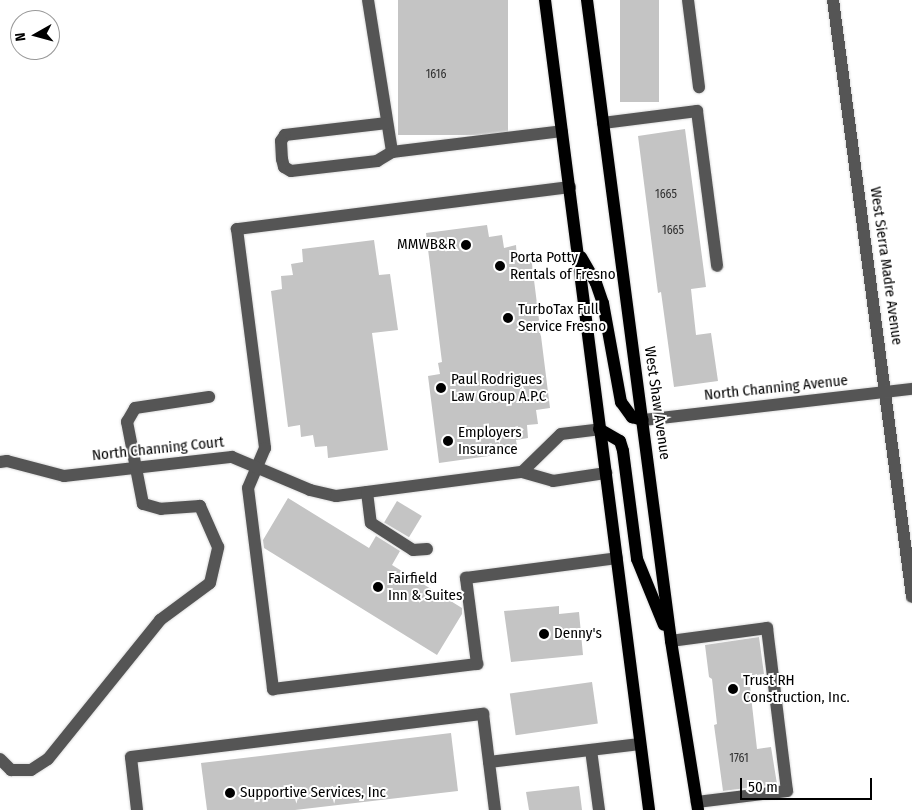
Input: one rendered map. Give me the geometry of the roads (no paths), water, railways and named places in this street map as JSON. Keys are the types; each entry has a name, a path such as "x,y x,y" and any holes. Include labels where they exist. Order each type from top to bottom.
{"main road":[{"path":"545,0 649,810"},
{"name":"West Shaw Avenue","path":"587,0 671,641 698,806"},
{"path":"578,251 596,283 603,303 621,402 632,417 643,420"},
{"path":"599,429 620,441 623,451 637,559 671,641"}],"street":[{"path":"368,0 392,152"},
{"path":"688,0 699,87"},
{"name":"West Sierra Madre Avenue","path":"833,0 912,597"},
{"path":"604,123 697,111 717,266"},
{"path":"388,123 285,135 281,141 284,167 291,171 377,161 392,152 562,131"},
{"path":"570,187 237,229 265,448 248,488 274,689 477,664 466,578 617,558"},
{"name":"North Channing Avenue","path":"643,420 912,389"},
{"path":"0,759 11,770 31,770 48,759 160,620 210,584 218,546 200,506 161,509 143,504 134,467 127,422 136,408 210,397"},
{"path":"522,472 561,434 599,429"},
{"name":"North Channing Court","path":"0,462 7,461 64,476 224,456 240,459 322,494 336,496 522,472 554,480 606,473"},
{"path":"367,492 371,524 413,550 427,549"},
{"path":"671,641 767,628 787,791 698,806"},
{"path":"137,810 131,757 483,714 495,810"},
{"path":"489,762 640,744"},
{"path":"591,750 599,810"}],"place":[{"name":"MMWB&R","path":"466,245"},
{"name":"Porta Potty Rentals of Fresno","path":"500,266"},
{"name":"TurboTax Full Service Fresno","path":"508,318"},
{"name":"Paul Rodrigues Law Group A.P.C","path":"441,388"},
{"name":"Employers Insurance","path":"448,441"},
{"name":"Fairfield Inn & Suites","path":"378,587"},
{"name":"Denny's","path":"544,634"},
{"name":"Trust RH Construction, Inc.","path":"733,689"},
{"name":"Supportive Services, Inc","path":"230,793"}]}
